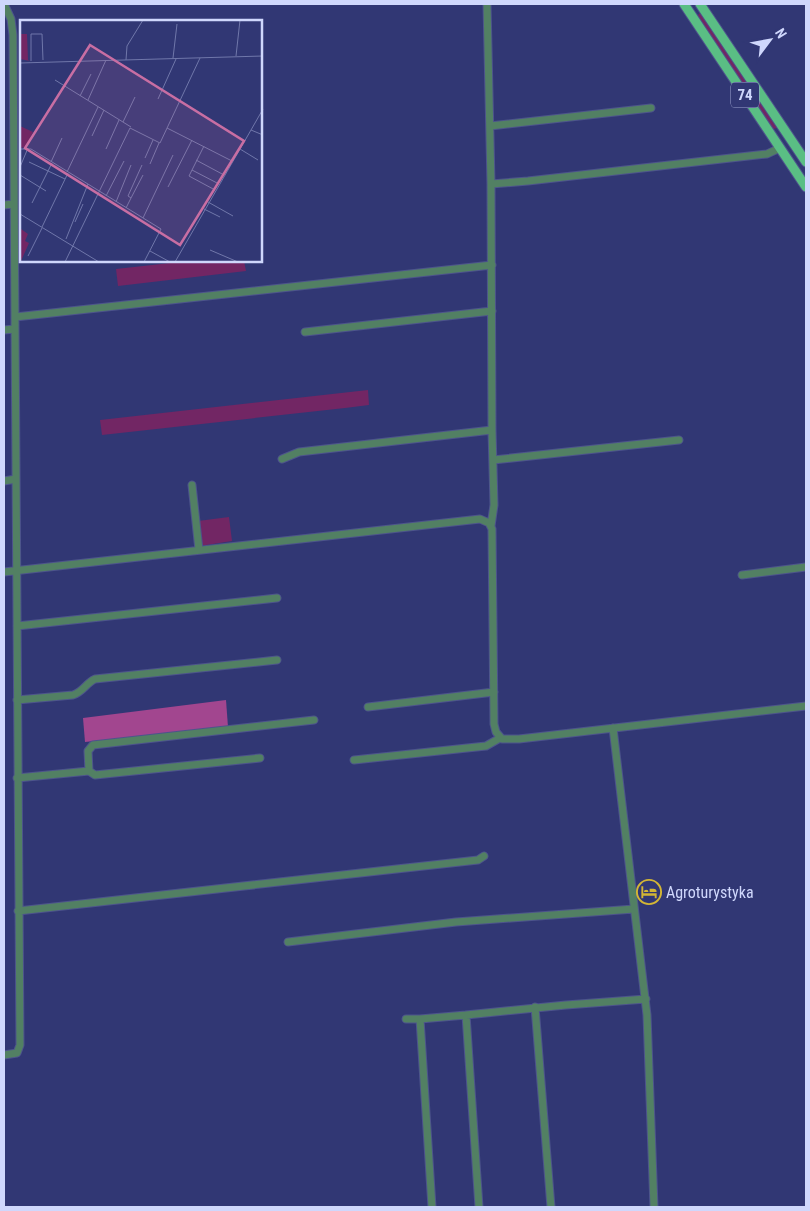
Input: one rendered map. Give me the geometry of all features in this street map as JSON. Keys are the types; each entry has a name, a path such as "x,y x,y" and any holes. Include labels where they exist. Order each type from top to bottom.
{"main road":[{"name":"74","path":"684,4 806,187"},
{"name":"74","path":"702,6 806,162"},
{"path":"691,15 702,6"}],"street":[{"path":"4,4 13,35 18,192 14,204 14,329 20,1047 17,1053 4,1055"},
{"path":"487,4 492,265 494,728 500,738"},
{"path":"490,126 651,108"},
{"path":"491,184 767,154 780,148"},
{"path":"4,205 14,204"},
{"path":"14,317 492,265"},
{"path":"305,332 492,311"},
{"path":"4,330 14,329"},
{"path":"282,459 299,452 492,430"},
{"path":"493,460 679,440"},
{"path":"4,481 16,479"},
{"path":"192,485 199,550"},
{"path":"4,572 476,519 484,520 492,526"},
{"path":"742,575 806,567"},
{"path":"17,626 277,598"},
{"path":"17,700 76,694 95,679 276,660"},
{"path":"368,707 494,692"},
{"path":"354,760 486,746 500,738 509,740 806,706"},
{"path":"89,772 88,751 94,745 314,720"},
{"path":"613,728 646,999 654,1207"},
{"path":"17,778 89,772 95,775 260,758"},
{"path":"18,911 478,860 484,856"},
{"path":"288,942 456,922 634,909"},
{"path":"406,1019 646,999"},
{"path":"535,1008 551,1207"},
{"path":"466,1015 479,1207"},
{"path":"420,1019 432,1207"}],"shaded area":[{"path":"700,13 778,128 772,129 696,17"},
{"path":"179,262 244,262 246,271 118,286 116,269"},
{"path":"368,390 369,405 102,435 100,420"},
{"path":"229,517 232,541 200,546 198,521"},
{"path":"226,700 228,727 85,742 83,718"}],"place":[{"name":"Agroturystyka","path":"649,892"}]}
